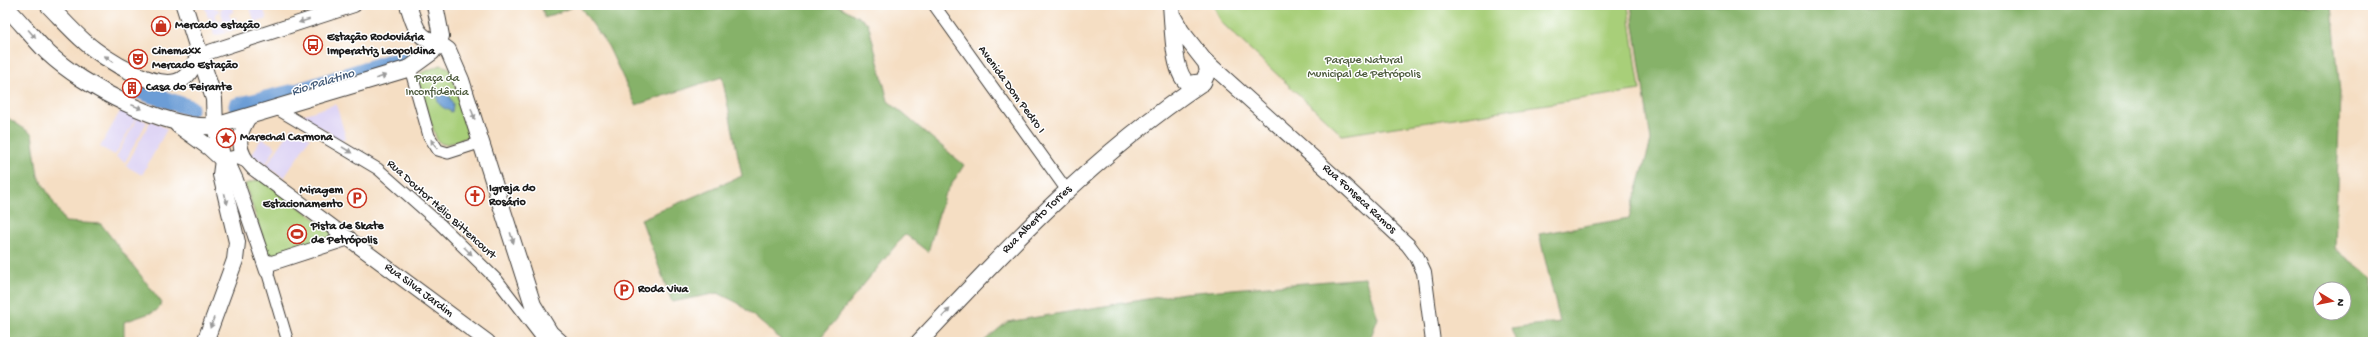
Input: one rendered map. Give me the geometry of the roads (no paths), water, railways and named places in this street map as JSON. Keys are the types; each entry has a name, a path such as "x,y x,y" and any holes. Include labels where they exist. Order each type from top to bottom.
{"main road":[{"path":"48,5 86,43 126,70 140,76 163,82 176,82 185,77 200,55"},
{"path":"184,5 214,99 215,126 222,160 221,176 237,242 237,252 205,342"},
{"path":"408,5 417,32 448,50 454,62 482,142 533,305 543,324 560,342"},
{"path":"5,6 48,53 101,91 173,121 192,126 215,126 277,109 410,68 432,52 441,36 435,5"},
{"path":"1172,10 1184,35 1204,59 1208,71 1203,82 1193,84 1185,82 1179,74 1172,10"},
{"path":"1179,69 1180,63 1186,57 1197,56 1204,59"},
{"name":"Rua Alberto Torres","path":"1165,107 1179,69"},
{"name":"Rua Alberto Torres","path":"919,342 1066,190 1165,107 1203,82"},
{"path":"214,99 228,112 246,117"},
{"path":"173,121 210,148 222,160"}],"street":[{"path":"200,55 354,5"},
{"name":"Avenida Dom Pedro I","path":"934,5 1066,190"},
{"name":"Rua Fonseca Ramos","path":"1204,59 1234,84 1408,245 1417,257 1424,272 1433,342"},
{"path":"410,68 429,136 438,150 448,153 482,142"},
{"path":"1203,82 1213,81 1234,84"},
{"name":"Rua Doutor Hélio Bittencourt","path":"277,109 328,138 384,174 440,224 498,281 545,342"},
{"path":"246,117 242,128 239,148 249,164"},
{"path":"222,160 238,157 249,164"},
{"path":"222,160 231,169 236,180 268,265 288,342"},
{"path":"236,180 236,174 249,164"},
{"name":"Rua Silva Jardim","path":"249,164 488,342"},
{"path":"268,265 349,238"}],"water":[{"path":"448,94 453,104 452,112 438,102 437,96"}],"waterway":[{"name":"Rio Palatino","path":"237,106 299,91 408,56"},
{"name":"Rio Palatino","path":"137,90 190,108"}],"place":[{"name":"Mercado estação","path":"161,26"},
{"name":"Estação Rodoviária Imperatriz Leopoldina","path":"313,45"},
{"name":"Cinemaxx Mercado Estação","path":"138,59"},
{"name":"Casa do Feirante","path":"132,88"},
{"name":"Marechal Carmona","path":"226,138"},
{"name":"Igreja do Rosário","path":"475,196"},
{"name":"Miragem Estacionamento","path":"357,198"},
{"name":"Pista de Skate de Petrópolis","path":"297,234"},
{"name":"Roda Viva","path":"624,290"}],"park label":[{"name":"Parque Natural Municipal de Petrópolis","path":"1364,68"},
{"name":"Praça da Inconfidência","path":"437,86"}]}
